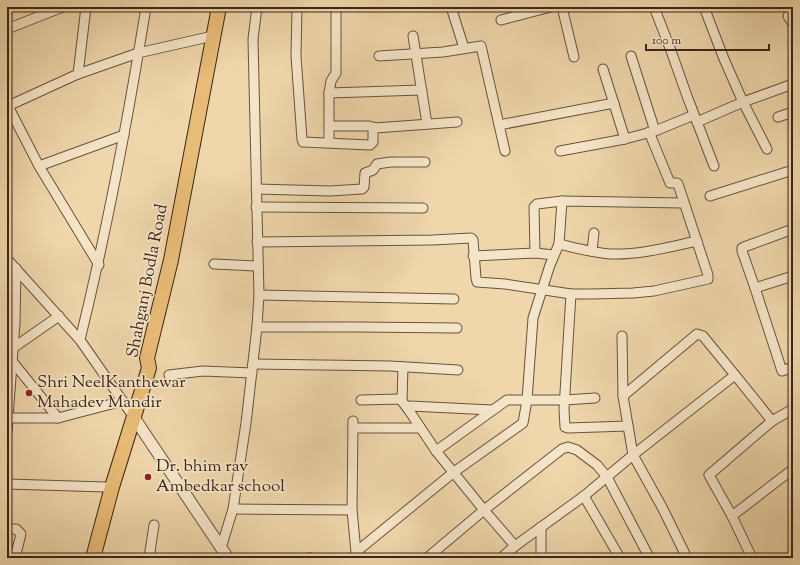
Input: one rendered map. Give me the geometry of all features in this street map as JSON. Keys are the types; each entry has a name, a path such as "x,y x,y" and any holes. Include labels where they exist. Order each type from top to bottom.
{"main road":[{"name":"Shahganj Bodla Road","path":"128,409 141,363 147,358 171,260 219,7"},
{"path":"89,558 106,487 128,409"},
{"path":"94,558 128,409"}],"street":[{"path":"7,29 63,7"},
{"path":"78,74 86,7"},
{"path":"80,340 99,265 124,135 146,7"},
{"path":"221,548 233,509 246,423 257,327 259,295 257,266 253,39 257,7"},
{"path":"297,7 296,56 302,139 305,142 370,145 373,142 373,130 377,128"},
{"path":"329,142 329,93 331,81 336,73 336,7"},
{"path":"451,7 464,48"},
{"path":"501,20 551,7"},
{"path":"562,7 574,57"},
{"path":"654,7 714,166"},
{"path":"704,7 724,59 743,102 767,149"},
{"path":"99,265 39,166 7,106 78,74 138,52 213,36"},
{"path":"413,36 427,124"},
{"path":"379,56 443,52 479,46 482,47 505,151"},
{"path":"257,242 433,240 471,238 473,240 473,256 476,278 478,282 505,284 571,294 633,293 654,291 708,279 708,275 678,184 670,183 652,132 631,56"},
{"path":"604,69 625,139"},
{"path":"560,151 625,139 652,132 696,119 793,84"},
{"path":"329,93 422,90"},
{"path":"499,125 614,103"},
{"path":"778,117 793,112"},
{"path":"329,126 377,128 457,122"},
{"path":"39,166 124,135"},
{"path":"256,189 330,191 362,189 364,187 365,173 373,170 376,164 390,162 425,162"},
{"path":"710,196 793,170"},
{"path":"535,252 535,205 562,201 684,202"},
{"path":"420,428 353,424 352,510 356,552 454,472 523,423 527,400 533,318 559,244 562,201"},
{"path":"256,207 423,208"},
{"path":"793,229 742,248 782,371 793,367"},
{"path":"592,251 594,234"},
{"path":"559,244 610,254 625,254 697,241"},
{"path":"473,256 535,252 554,255"},
{"path":"7,259 80,340 228,558"},
{"path":"214,264 257,266"},
{"path":"7,432 9,372 13,348 16,268"},
{"path":"755,288 793,276"},
{"path":"571,294 564,426 566,428 628,426"},
{"path":"259,295 454,300"},
{"path":"13,348 59,316"},
{"path":"257,327 358,326 457,328"},
{"path":"623,396 697,334 703,336 772,421"},
{"path":"622,336 623,396 633,455 664,509 687,558"},
{"path":"12,361 58,418"},
{"path":"402,401 403,366"},
{"path":"169,375 253,368 403,366 458,370"},
{"path":"501,558 515,546 584,496 633,455 735,375"},
{"path":"436,451 508,400 565,400 595,398"},
{"path":"361,400 399,399 402,401 436,451 515,546"},
{"path":"408,409 410,406 492,410"},
{"path":"8,418 58,418 128,409"},
{"path":"752,558 732,516 709,474 772,421 793,409"},
{"path":"427,558 484,510 562,449 566,448 577,450 595,462 607,477 648,555"},
{"path":"732,516 793,469"},
{"path":"7,484 106,487"},
{"path":"584,496 620,558"},
{"path":"233,509 352,510"},
{"path":"149,558 154,525"},
{"path":"541,527 541,558"},
{"path":"7,529 16,529 20,534 15,558"}],"place":[{"name":"Shri NeelKanthewar Mahadev Mandir","path":"29,393"},
{"name":"Dr. bhim rav Ambedkar school","path":"148,477"}]}
